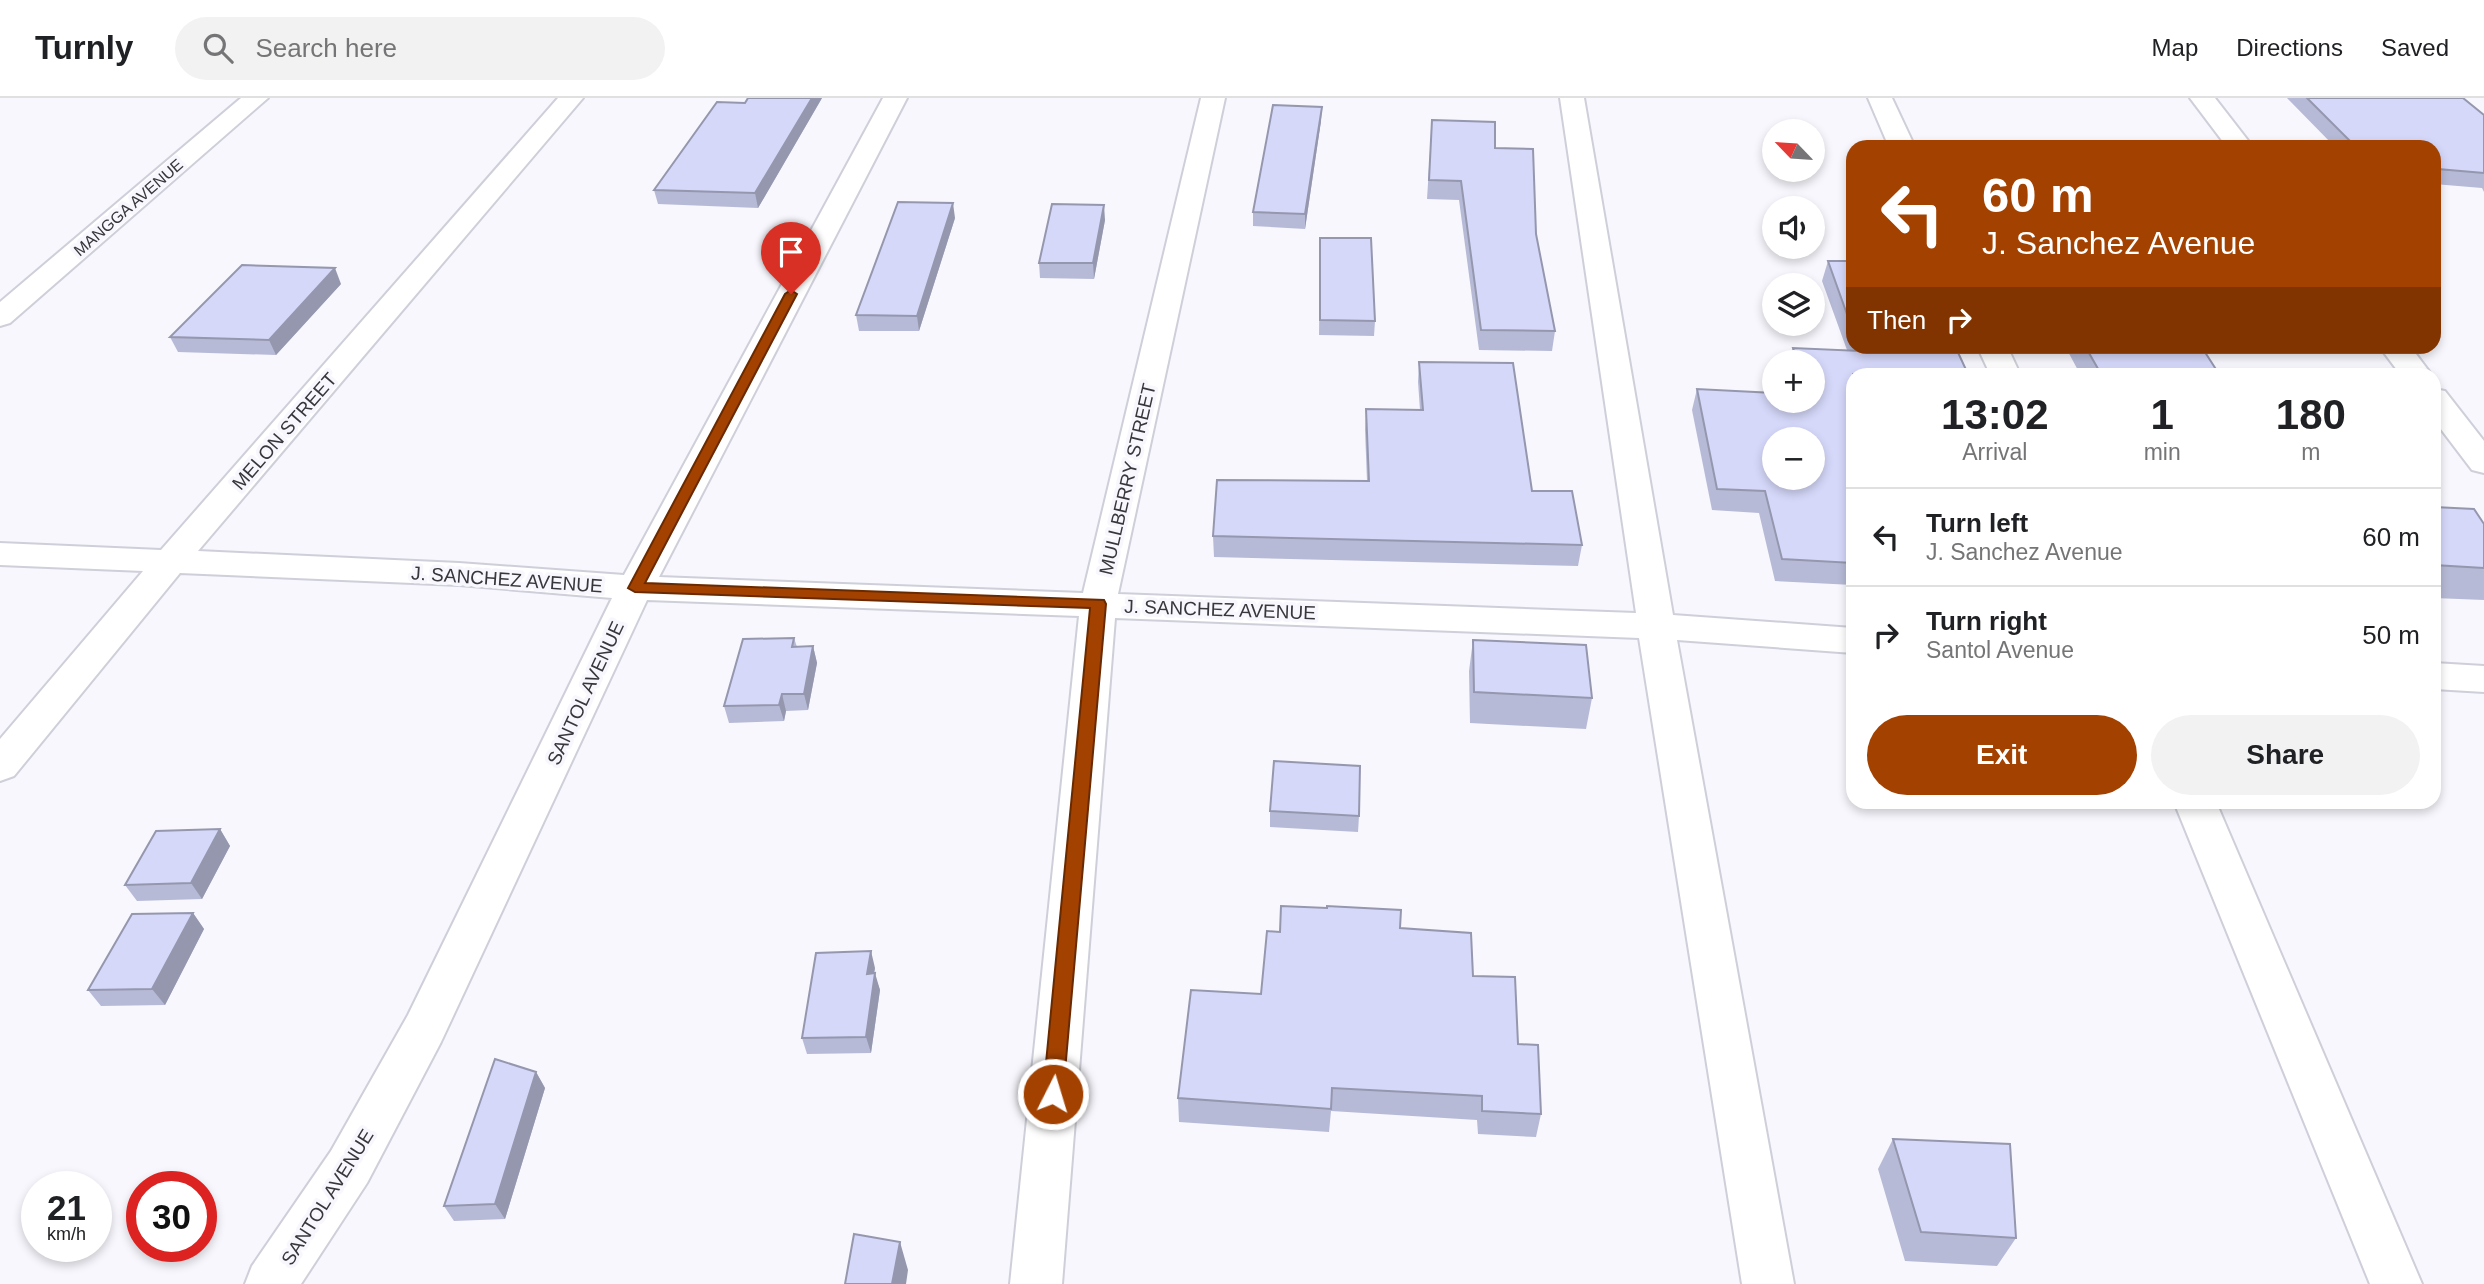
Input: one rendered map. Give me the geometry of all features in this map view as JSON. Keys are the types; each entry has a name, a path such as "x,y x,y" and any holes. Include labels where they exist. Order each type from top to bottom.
{"street":[{"name":"MANGGA AVENUE","path":"0,317 256,98"},
{"name":"MELON STREET","path":"0,766 171,561 571,98"},
{"name":"SANTOL AVENUE","path":"271,1284 349,1167 425,1028 635,588 895,98"},
{"name":"MULLBERRY STREET","path":"1036,1284 1098,604 1213,98"},
{"path":"1572,98 1656,626 1768,1284"},
{"path":"1880,98 1899,140"},
{"path":"2202,98 2234,140"},
{"path":"2400,354 2411,368"},
{"path":"2441,407 2484,463"},
{"name":"J. SANCHEZ AVENUE","path":"0,554 459,574 635,588 1656,626 1846,640"},
{"path":"2441,676 2484,679"},
{"path":"2198,809 2396,1284"}],"building":[{"path":"748,98 812,98 755,193 654,190 717,102 745,103"},
{"path":"2307,98 2463,98 2484,115 2484,173 2441,169 2441,140 2349,140"},
{"path":"1273,105 1322,107 1305,214 1253,212"},
{"path":"1432,120 1495,122 1495,148 1533,149 1536,234 1555,331 1481,330 1461,181 1429,180"},
{"path":"898,202 953,203 917,316 856,315"},
{"path":"1052,204 1104,205 1093,263 1039,263"},
{"path":"1320,238 1371,238 1375,321 1320,320"},
{"path":"1828,261 1846,261 1846,311"},
{"path":"242,265 335,268 269,340 170,337"},
{"path":"1793,348 1846,350 1846,354 1959,354 1965,368 1846,368 1846,563 1782,559 1765,491 1717,489 1697,389 1762,392 1762,413 1825,413 1825,350"},
{"path":"2090,354 2206,354 2215,368 2098,368"},
{"path":"1419,362 1513,363 1532,491 1572,491 1582,545 1213,536 1217,480 1369,481 1366,409 1423,410"},
{"path":"2441,507 2474,509 2484,524 2484,568 2441,565"},
{"path":"794,638 792,647 813,646 804,694 782,694 779,705 724,706 743,639"},
{"path":"1473,640 1586,645 1592,698 1474,692"},
{"path":"1274,761 1360,766 1359,816 1270,811"},
{"path":"220,829 191,883 125,885 156,831"},
{"path":"1281,906 1401,910 1400,928 1471,933 1473,976 1515,977 1518,1044 1538,1045 1541,1114 1482,1111 1482,1096 1332,1088 1331,1109 1178,1098 1191,990 1261,994 1267,931 1280,932"},
{"path":"193,913 152,989 88,990 132,914"},
{"path":"871,951 867,974 875,973 866,1037 802,1038 816,953"},
{"path":"495,1059 536,1072 495,1204 444,1206"},
{"path":"1893,1139 2010,1144 2016,1238 1921,1232"},
{"path":"854,1234 900,1242 892,1284 845,1284"}],"route":[{"path":"791,294 635,588 1098,604 1053,1094"}]}
